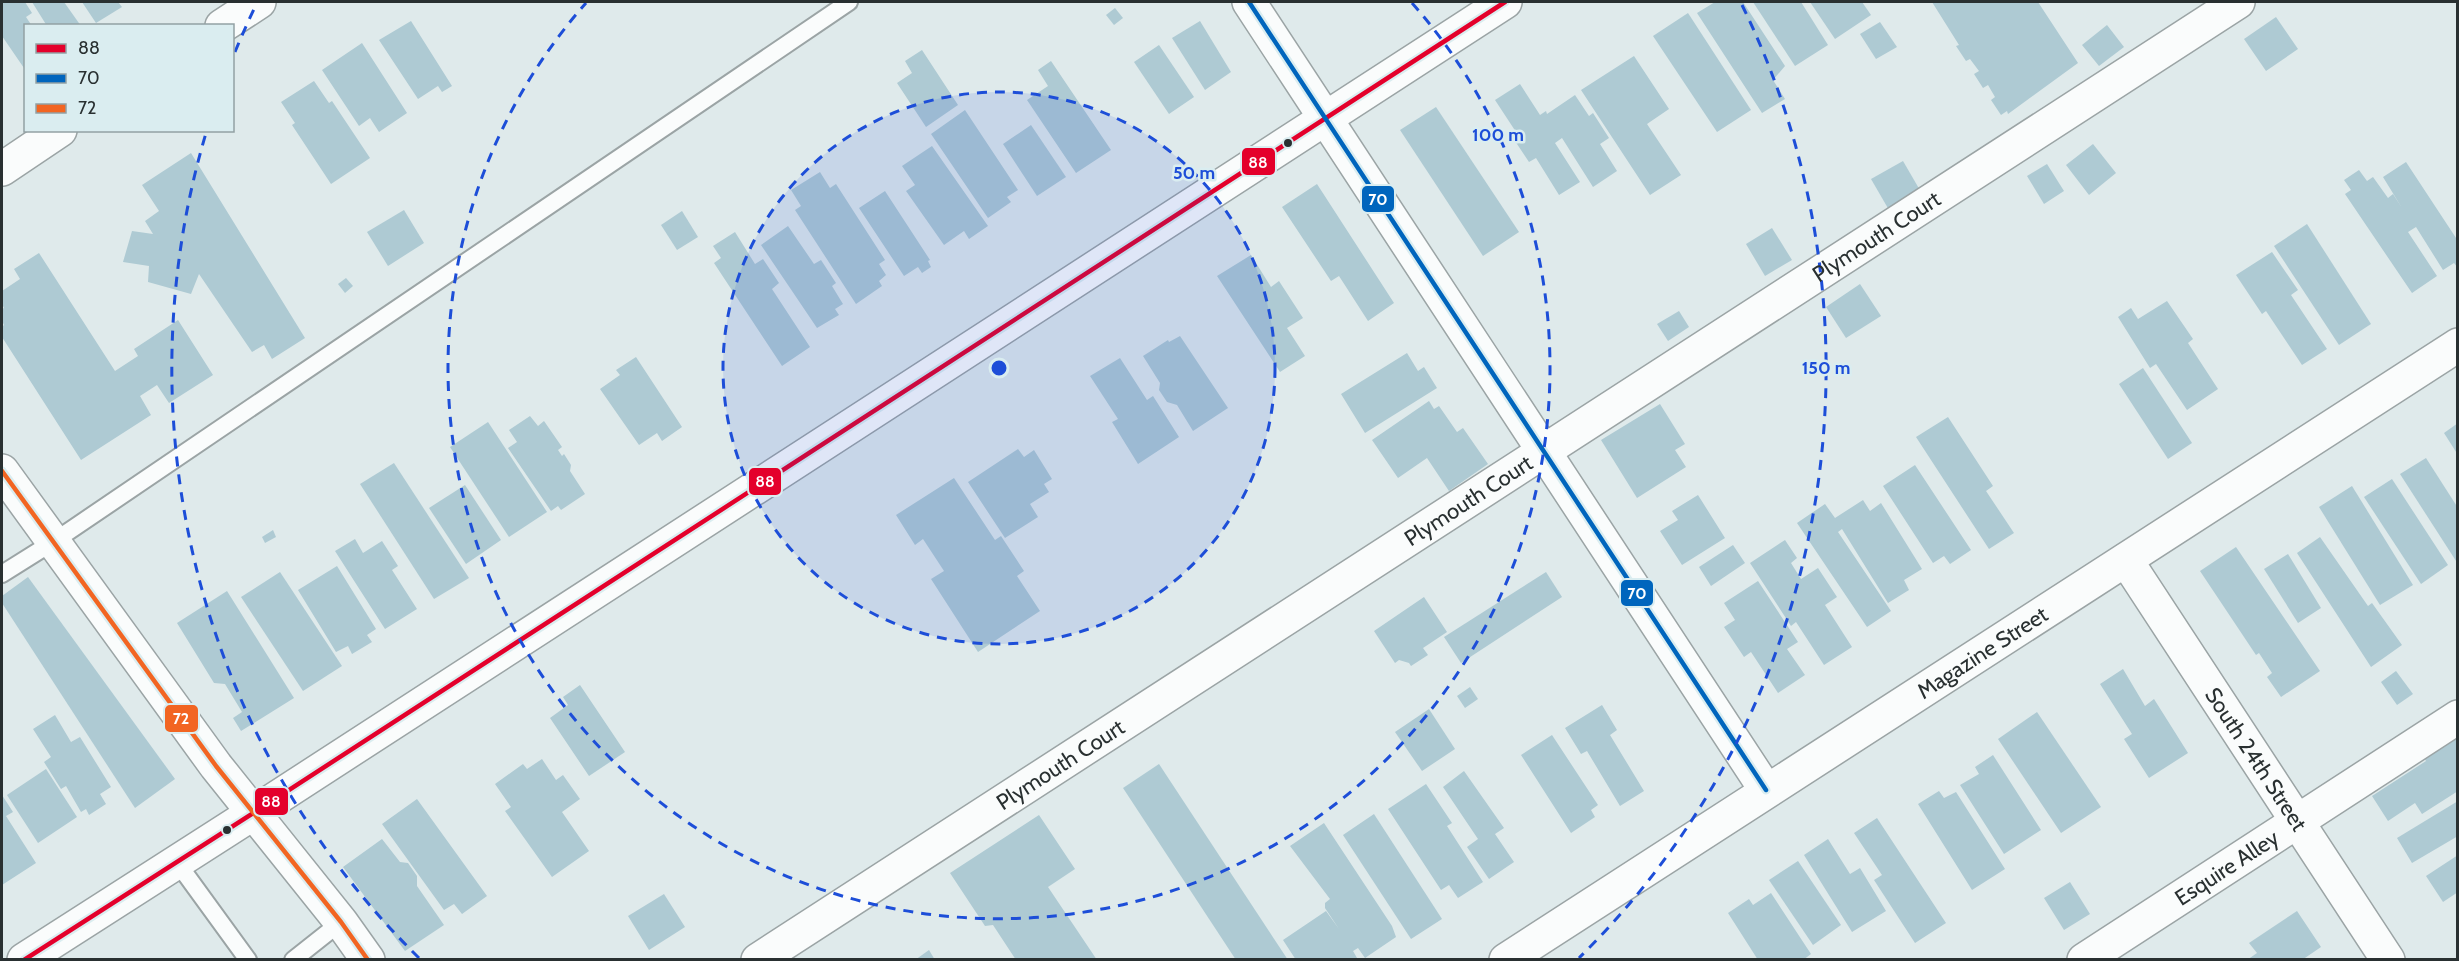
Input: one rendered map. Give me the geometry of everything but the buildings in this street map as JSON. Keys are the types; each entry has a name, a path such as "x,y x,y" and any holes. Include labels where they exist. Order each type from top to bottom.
{"street":[{"path":"225,24 259,2"},
{"path":"1250,2 1767,790"},
{"path":"24,960 176,861 255,813 1505,2"},
{"name":"Plymouth Court","path":"758,960 2238,2"},
{"path":"2,169 57,132"},
{"name":"Magazine Street","path":"1506,960 2457,345"},
{"path":"2,471 216,766 341,922 368,960"},
{"name":"South 24th Street","path":"2126,560 2388,960"},
{"name":"Esquire Alley","path":"2084,960 2457,717"}],"lane":[{"path":"2,574 53,542 849,2"},
{"path":"176,861 248,960"},
{"path":"293,960 341,922"}],"transit line":[{"name":"70","path":"1249,2 1766,790"},
{"name":"88","path":"24,960 1505,2"},
{"name":"72","path":"2,471 216,766 341,922 368,960"}]}
